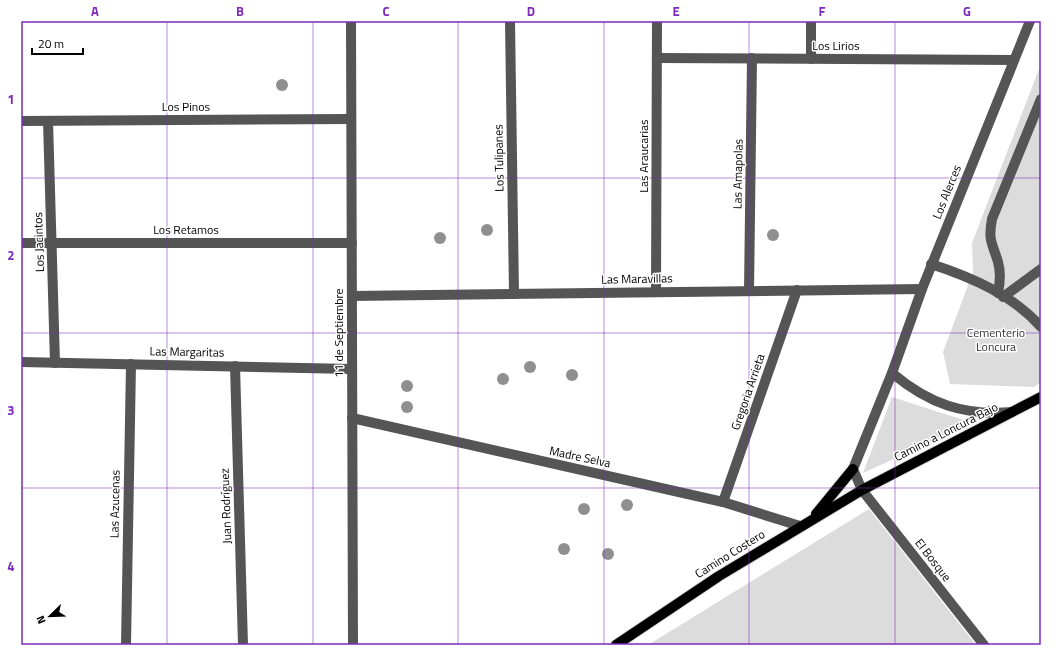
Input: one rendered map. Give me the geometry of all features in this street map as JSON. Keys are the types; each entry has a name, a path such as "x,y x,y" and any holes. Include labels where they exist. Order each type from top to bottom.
{"main road":[{"name":"Camino a Loncura Bajo","path":"862,490 1041,397"},
{"path":"812,520 853,469"},
{"name":"Camino Costero","path":"616,645 719,576 862,490"}],"street":[{"name":"11 de Septiembre","path":"351,21 353,645"},
{"name":"Los Tulipanes","path":"510,21 514,294"},
{"name":"Las Araucarias","path":"656,292 657,21"},
{"path":"811,21 811,59"},
{"name":"Los Alerces","path":"853,469 892,373 931,264 1030,21"},
{"name":"Los Lirios","path":"657,58 1014,60"},
{"name":"Las Amapolas","path":"749,291 752,58"},
{"path":"1000,295 998,261 991,244 992,219 1041,99"},
{"name":"Los Pinos","path":"21,121 351,119"},
{"name":"Los Jacintos","path":"48,121 55,363"},
{"name":"Los Retamos","path":"21,243 352,242"},
{"path":"931,264 970,278 1000,295 1022,309 1041,327"},
{"path":"1000,295 1041,269"},
{"name":"Las Maravillas","path":"352,296 922,288"},
{"name":"Gregoria Arrieta","path":"723,502 797,290"},
{"name":"Las Margaritas","path":"21,362 352,369"},
{"name":"Las Azucenas","path":"126,645 131,364"},
{"name":"Juan Rodríguez","path":"235,366 243,645"},
{"path":"892,373 924,397 942,404 977,413 1012,412"},
{"name":"Madre Selva","path":"352,418 723,502 800,526"},
{"path":"853,469 862,490"},
{"name":"El Bosque","path":"862,490 984,645"}],"green space":[{"name":"Cementerio Loncura","path":"1041,64 1041,382 1034,387 950,384 943,352 973,272 972,243"},
{"path":"892,397 973,423 863,473"},
{"path":"869,509 976,645 648,645"}]}
